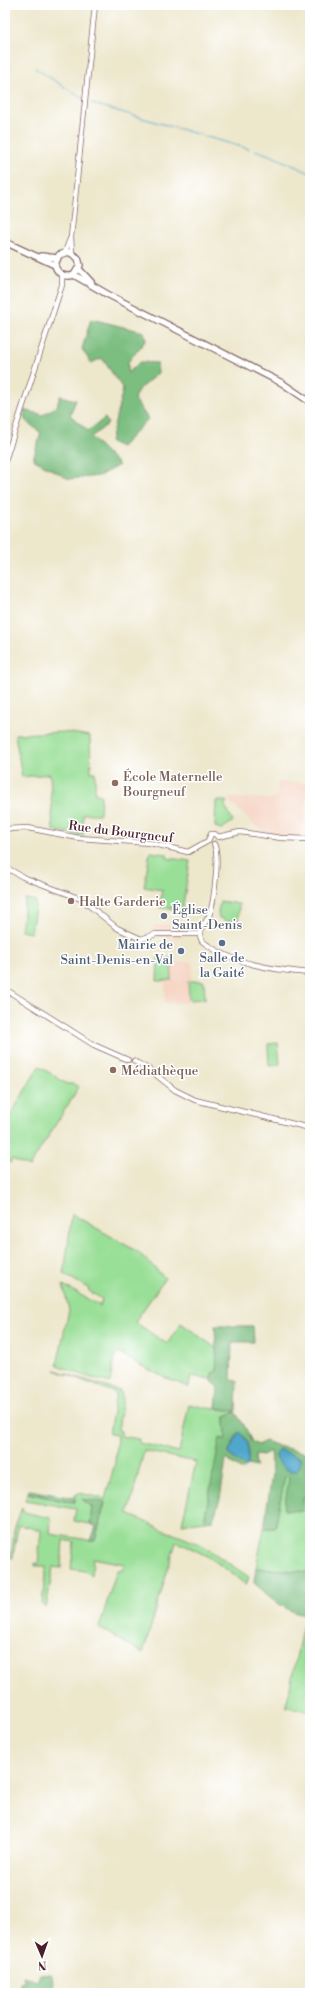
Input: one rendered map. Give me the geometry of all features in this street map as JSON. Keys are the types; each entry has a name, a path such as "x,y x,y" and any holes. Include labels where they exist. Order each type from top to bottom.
{"main road":[{"path":"5,242 55,265 62,275 71,276 282,383 310,402"},
{"path":"55,265 57,258 65,252 72,253 80,261 79,269 71,276"},
{"path":"34,256 57,258"},
{"path":"79,269 99,290"}],"street":[{"path":"72,253 71,237 95,5"},
{"path":"65,252 71,237"},
{"path":"5,461 62,285 62,275"},
{"path":"62,285 71,276"},
{"name":"Rue du Bourgneuf","path":"5,829 28,828 79,838 161,844 188,852 208,841"},
{"path":"214,844 208,841 211,834 215,834 218,837 240,832 281,838 310,839"},
{"path":"214,844 217,842 218,837"},
{"path":"214,844 217,857 212,901 209,916 201,928 200,934 202,941 208,946 226,955 268,967 310,973"},
{"path":"5,867 23,877 81,899 117,928 141,939 156,934 200,934"},
{"path":"5,989 94,1045 128,1060 131,1063 134,1060 150,1070 175,1090 195,1100 310,1128"}],"shaded area":[{"path":"278,782 310,783 301,836 277,835 255,826 226,798 276,799"},
{"path":"153,925 182,925 183,937 153,937"},
{"path":"172,962 192,962 192,980 187,980 188,1003 165,1003 165,980 172,980"}],"green space":[{"path":"91,319 144,332 146,340 128,362 128,373 140,362 157,363 158,373 138,390 134,398 148,419 121,447 110,442 123,389 102,358 91,363 82,349"},
{"path":"60,396 76,400 70,415 88,431 105,418 108,424 91,437 119,465 99,476 69,479 33,459 41,433 25,420 24,410 43,415 57,406"},
{"path":"63,732 90,736 91,772 95,772 95,794 101,795 100,814 83,814 83,836 53,830 50,774 22,777 15,734"},
{"path":"216,801 226,801 227,803 224,804 233,821 222,829 215,827"},
{"path":"150,852 167,854 167,858 190,861 182,911 159,907 162,890 144,887"},
{"path":"25,899 36,901 31,933 21,931"},
{"path":"220,901 239,904 238,922 224,921 224,919 219,918 218,913"},
{"path":"158,958 171,958 172,980 157,981"},
{"path":"188,981 204,981 205,999 189,1000"},
{"path":"278,1043 280,1063 279,1065 269,1066 268,1044"},
{"path":"39,1066 67,1084 73,1084 79,1087 29,1167 12,1159 10,1163 5,1161 5,1125"},
{"path":"72,1214 138,1252 165,1278 135,1322 167,1344 181,1323 217,1349 217,1371 212,1373 212,1379 191,1376 189,1387 154,1372 121,1354 117,1354 114,1359 110,1383 85,1376 57,1365 69,1310 63,1285 100,1306 102,1299 89,1291 88,1288 64,1274"},
{"path":"215,1326 253,1326 254,1342 232,1342 231,1380 237,1381 236,1411 216,1408 218,1388 212,1381 212,1373 217,1371"},
{"path":"55,1370 120,1391 123,1398 118,1430 121,1431 121,1436 139,1439 139,1443 179,1452 189,1404 207,1408 236,1411 225,1416 225,1440 221,1438 204,1521 182,1524 196,1462 144,1451 128,1514 202,1545 249,1577 246,1585 213,1560 176,1542 143,1653 99,1628 117,1570 122,1571 124,1564 93,1558 92,1576 85,1571 71,1569 74,1542 63,1540 61,1568 53,1567 46,1608 42,1605 46,1566 35,1566 35,1563 38,1564 41,1530 18,1525 13,1558 11,1558 14,1530 22,1507 23,1512 51,1518 50,1534 95,1541 105,1503 84,1502 92,1507 90,1524 74,1521 76,1509 25,1500 28,1493 63,1501 75,1502 75,1495 79,1493 105,1499 115,1463 117,1435 109,1434 116,1393"},
{"path":"235,1412 244,1425 252,1442 258,1445 265,1441 310,1454 310,1496 303,1498 303,1511 284,1510 289,1477 285,1476 275,1528 264,1528 272,1474 270,1451 263,1455 255,1454 256,1467 248,1465 248,1442 239,1432 228,1454 246,1467 242,1470 226,1459 220,1499 213,1520 204,1521 220,1438 225,1440 225,1416"},
{"path":"285,1476 289,1477 302,1498 310,1496 310,1572 256,1568 264,1528 275,1528"},
{"path":"29,1490 74,1498 75,1502 63,1501 28,1493"},
{"path":"82,1499 105,1502 95,1541 91,1541 96,1526 90,1524 92,1507"},
{"path":"256,1568 310,1572 310,1616 293,1612 279,1604 254,1583"},
{"path":"304,1619 310,1619 310,1711 286,1707"},
{"path":"40,1975 52,1975 54,1993 21,1993 20,1982 24,1981 23,1976 37,1980"}],"water":[{"path":"239,1432 248,1442 248,1465 246,1467 228,1454"},
{"path":"278,1449 300,1458 300,1465 297,1471 286,1469 282,1466 276,1457"}],"waterway":[{"path":"35,68 83,99"},
{"path":"90,103 249,149"},
{"path":"255,150 310,173"}],"place":[{"name":"École Maternelle Bourgneuf","path":"115,783"},
{"name":"Halte Garderie","path":"71,901"},
{"name":"Église Saint-Denis","path":"164,916"},
{"name":"Salle de la Gaité","path":"222,943"},
{"name":"Mairie de Saint-Denis-en-Val","path":"181,951"},
{"name":"Médiathèque","path":"113,1070"}]}
